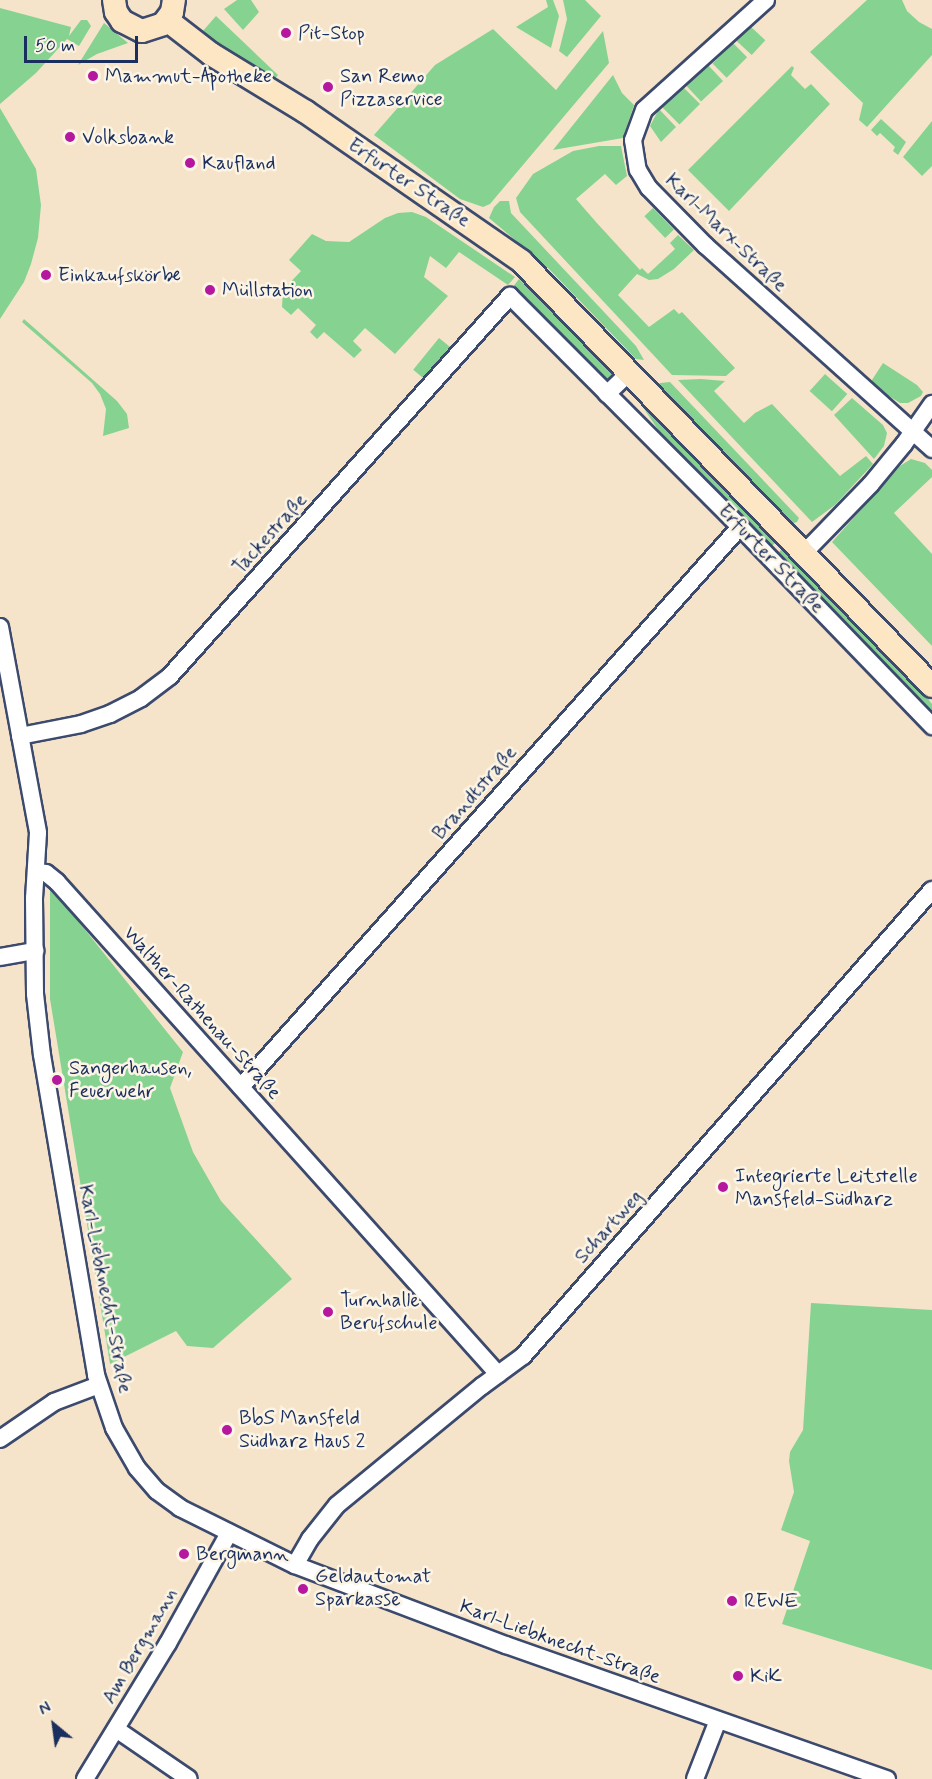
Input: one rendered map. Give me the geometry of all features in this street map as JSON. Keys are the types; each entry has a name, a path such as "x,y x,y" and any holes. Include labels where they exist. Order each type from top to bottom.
{"main road":[{"path":"95,0 114,0 116,12 122,21 136,30 153,30 171,10"},
{"name":"Erfurter Straße","path":"171,10 211,54 306,111 514,256 545,283 932,686"}],"street":[{"name":"Karl-Marx-Straße","path":"766,0 644,110 633,140 638,170 654,192 706,246 932,449"},
{"name":"Erfurter Straße","path":"510,296 740,527 932,726"},
{"name":"Tackestraße","path":"20,736 81,724 110,714 141,698 170,676 510,296"},
{"path":"607,394 630,372"},
{"path":"804,553 871,484 932,404"},
{"name":"Brandtstraße","path":"241,1087 740,527"},
{"path":"0,627 38,833 37,872"},
{"name":"Walther-Rathenau-Straße","path":"37,872 46,873 57,882 498,1374"},
{"name":"Karl-Liebknecht-Straße","path":"37,872 34,951 39,1035 99,1385 117,1434 144,1477 180,1509 295,1565 506,1646 887,1779"},
{"name":"Schartweg","path":"295,1565 310,1539 337,1505 528,1350 932,890"},
{"path":"0,957 34,951"},
{"path":"0,1439 54,1402 99,1385"},
{"name":"Am Bergmann","path":"85,1779 168,1643 229,1533"},
{"path":"695,1779 718,1720"},
{"path":"116,1729 189,1779"}],"green space":[{"path":"237,0 251,0 259,12 243,30 224,9"},
{"path":"546,0 553,0 559,16 551,48 516,27 548,7"},
{"path":"563,0 585,0 601,16 567,57 559,51 567,19"},
{"path":"867,0 902,0 907,11 919,22 932,29 932,55 867,127 859,120 863,103 810,52"},
{"path":"0,8 71,27 69,36 81,20 87,20 91,26 79,46 67,39 36,73 0,104"},
{"path":"216,16 278,75 274,80 202,32"},
{"path":"104,23 128,43 97,54 78,65"},
{"path":"750,26 765,40 752,55 736,41"},
{"path":"493,29 556,90 603,31 609,63 490,204 483,207 460,199 374,135 435,65"},
{"path":"733,43 747,57 727,78 712,64"},
{"path":"708,65 723,81 701,102 686,85"},
{"path":"792,66 794,68 791,75 805,89 811,84 830,104 729,211 688,170"},
{"path":"613,75 622,93 634,105 623,138 553,150"},
{"path":"683,87 700,104 679,124 662,108"},
{"path":"0,108 36,169 41,205 38,238 31,264 24,282 0,319"},
{"path":"659,109 676,127 661,142 650,126"},
{"path":"881,119 906,142 898,155 893,151 895,147 880,133 877,136 871,130"},
{"path":"932,121 932,166 922,176 903,157"},
{"path":"599,146 621,146 627,176 616,185 605,174 576,199 596,222 640,270 642,268 648,274 675,249 670,243 678,235 694,250 674,269 658,279 649,280 637,274 618,295 649,327 674,309 679,314 682,312 735,368 726,376 672,375 520,212 516,198 533,174 573,151"},
{"path":"500,201 509,201 511,213 636,346 644,360 636,359 548,268 489,218"},
{"path":"653,208 674,230 665,238 644,216"},
{"path":"412,212 426,217 515,277 508,285 459,252 446,268 430,256 424,277 448,296 395,354 365,328 353,341 362,350 354,358 324,332 317,339 310,332 316,325 298,308 291,315 282,307 283,290 301,271 289,260 312,234 326,241 349,242 385,218 398,213"},
{"path":"519,279 565,322 616,377 609,382 603,379 512,288"},
{"path":"24,319 117,401 127,414 129,428 103,436 106,409 100,394 92,383 22,322"},
{"path":"439,338 450,347 424,379 413,370"},
{"path":"883,363 917,385 923,392 921,396 908,403 900,403 889,396 887,399 870,383"},
{"path":"825,374 847,394 832,411 810,391"},
{"path":"678,380 725,381 714,391 744,423 755,413 772,404 840,476 866,456 873,464 835,505 812,522"},
{"path":"670,382 799,518 797,522 791,524 656,387 660,383"},
{"path":"852,398 883,425 887,433 884,446 874,459 834,415"},
{"path":"644,399 780,538 771,547 663,437 640,403"},
{"path":"911,459 925,463 932,470 932,477 894,513 932,554 932,646 832,542 900,466"},
{"path":"783,548 912,678 932,704 932,716 780,556 779,552"},
{"path":"50,886 183,1052 170,1088 193,1152 221,1201 292,1279 213,1348 187,1346 176,1331 110,1364 50,999"},
{"path":"811,1303 932,1310 932,1670 782,1624 810,1541 781,1530 794,1492 789,1461 790,1452 803,1430"}],"place":[{"name":"Pit-Stop","path":"286,33"},
{"name":"Mammut-Apotheke","path":"93,76"},
{"name":"San Remo Pizzaservice","path":"328,87"},
{"name":"Volksbank","path":"70,137"},
{"name":"Kaufland","path":"190,163"},
{"name":"Einkaufskörbe","path":"46,275"},
{"name":"Müllstation","path":"210,290"},
{"name":"Sangerhausen, Feuerwehr","path":"57,1080"},
{"name":"Integrierte Leitstelle Mansfeld-Südharz","path":"723,1187"},
{"name":"Turnhalle Berufschule","path":"328,1312"},
{"name":"BbS Mansfeld Südharz Haus 2","path":"227,1430"},
{"name":"Bergmann","path":"184,1554"},
{"name":"Geldautomat Sparkasse","path":"303,1589"},
{"name":"REWE","path":"732,1601"},
{"name":"KiK","path":"738,1676"}]}
